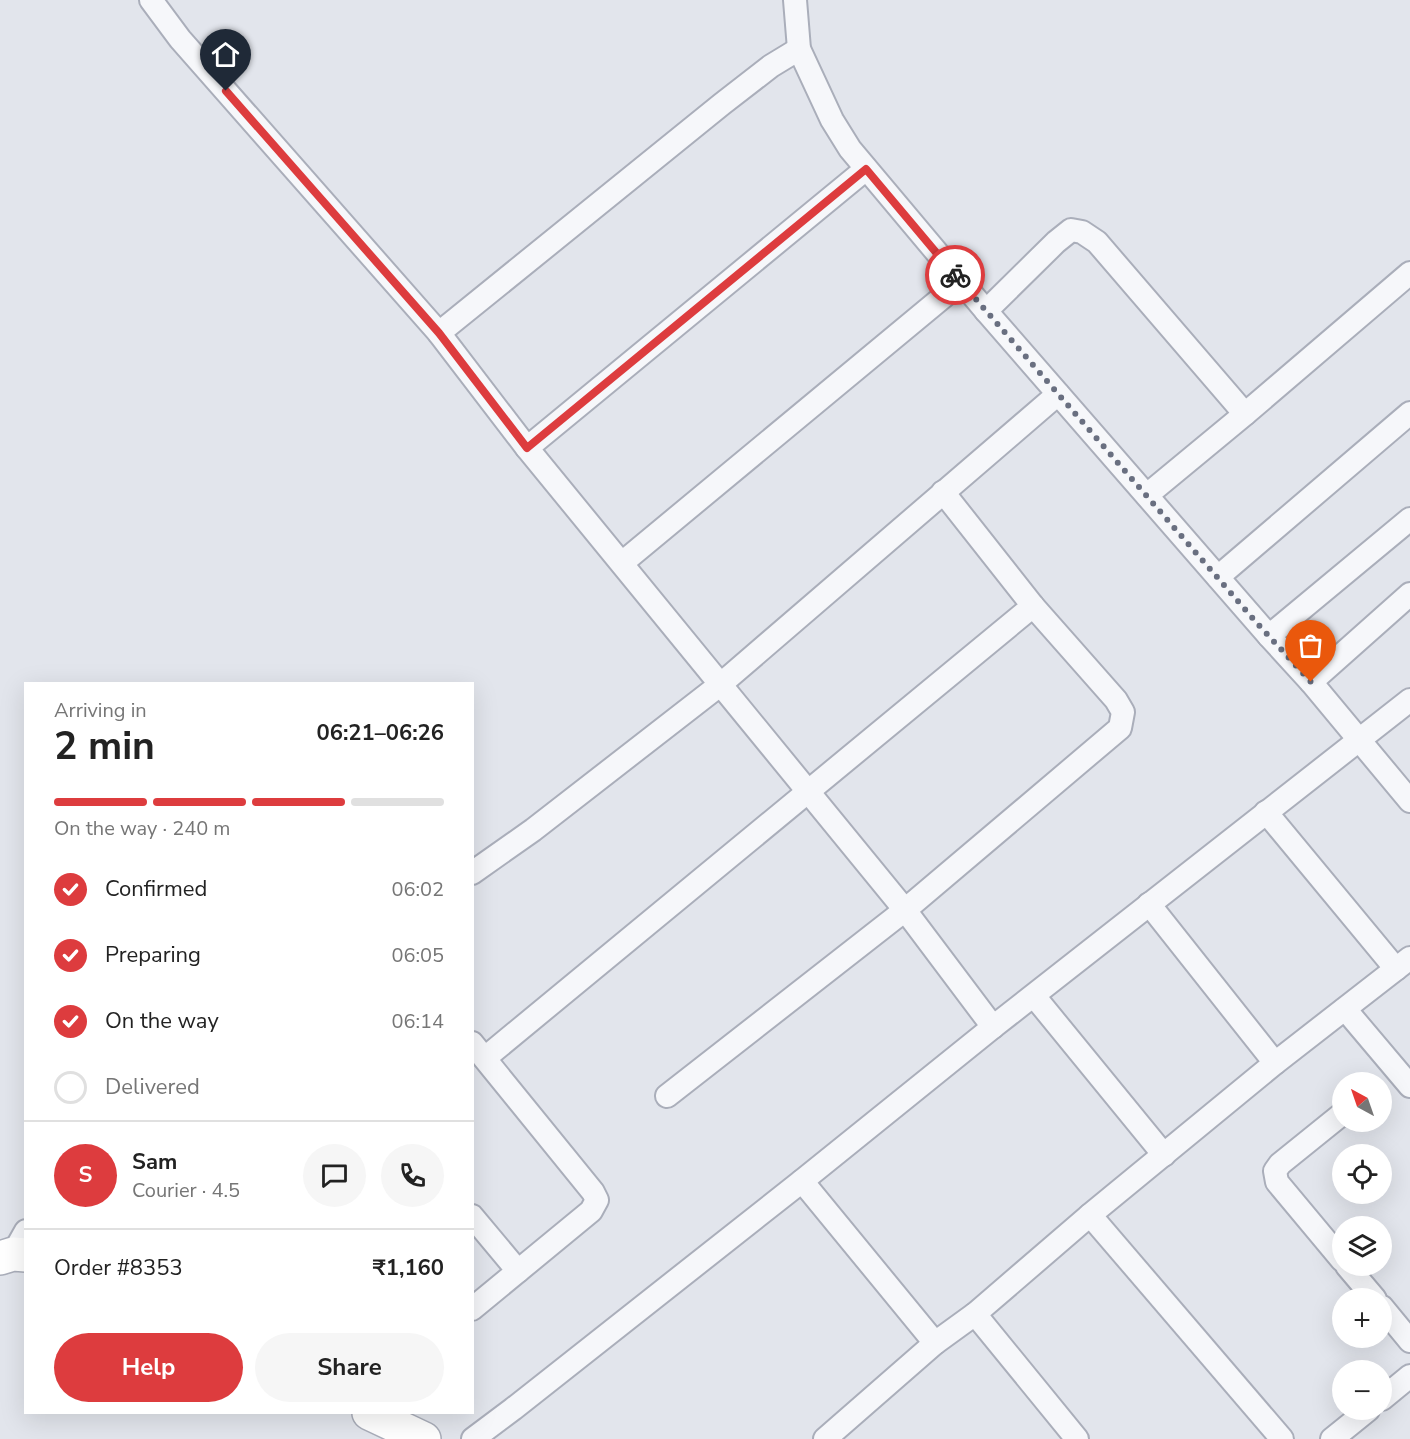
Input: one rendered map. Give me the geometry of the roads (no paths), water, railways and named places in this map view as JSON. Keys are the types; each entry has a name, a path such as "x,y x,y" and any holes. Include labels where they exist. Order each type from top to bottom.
{"street":[{"path":"151,0 180,39 439,333 527,448 905,910 993,1027"},
{"path":"795,0 799,49 832,120 850,149 961,282 1311,682 1410,801"},
{"path":"439,333 722,104 771,66 799,49"},
{"path":"527,448 866,169"},
{"path":"986,311 1056,242 1071,230 1082,232 1097,242 1245,414"},
{"path":"1147,495 1410,273"},
{"path":"622,563 961,282"},
{"path":"474,872 533,830 721,684 1058,394"},
{"path":"1218,577 1410,412"},
{"path":"667,1096 905,910 1120,728 1123,712 1116,700 1033,606 944,492"},
{"path":"1269,636 1410,519"},
{"path":"1311,682 1410,594"},
{"path":"474,1307 591,1211 597,1200 593,1192 479,1051 808,791 1033,606"},
{"path":"473,1439 1410,700"},
{"path":"825,1439 935,1343 975,1314 1090,1215 1275,1064 1403,964 1266,812"},
{"path":"1149,904 1275,1064"},
{"path":"1034,996 1164,1155"},
{"path":"1345,1009 1396,1080"},
{"path":"1332,1122 1280,1164 1275,1171 1277,1182 1332,1248"},
{"path":"802,1181 935,1343"},
{"path":"1090,1215 1282,1439"},
{"path":"474,1218 518,1271"},
{"path":"1355,1276 1366,1288"},
{"path":"975,1314 1077,1439"},
{"path":"1392,1319 1410,1341"},
{"path":"1392,1391 1410,1376"},
{"path":"371,1414 424,1439"},
{"path":"1332,1439 1356,1420"}]}
